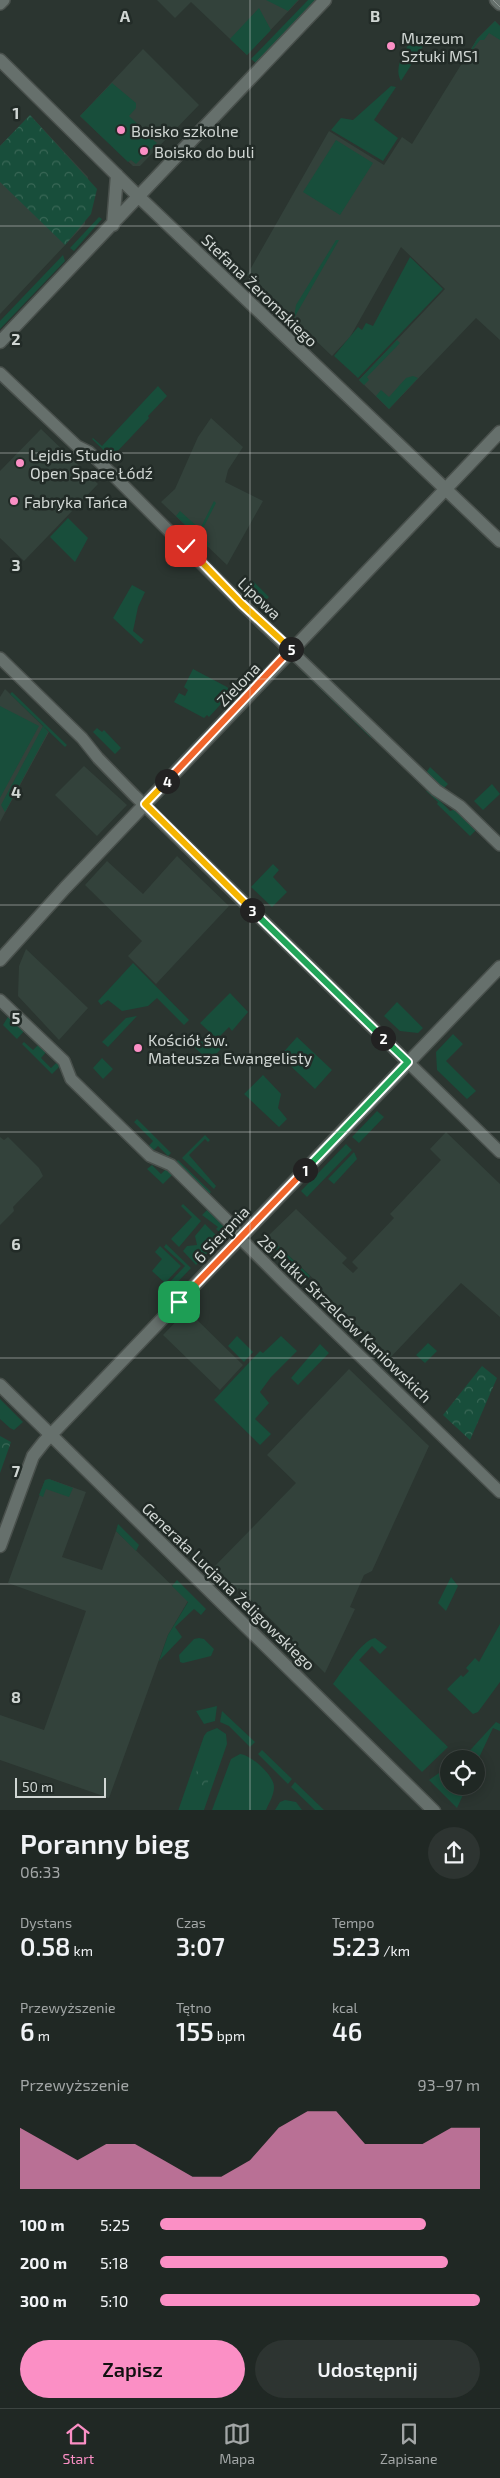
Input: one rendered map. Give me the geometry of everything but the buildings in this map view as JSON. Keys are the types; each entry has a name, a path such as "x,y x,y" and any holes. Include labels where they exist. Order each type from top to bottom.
{"street":[{"path":"0,4 4,0"},
{"path":"0,342 325,0"},
{"path":"496,0 500,4"},
{"name":"Stefana Żeromskiego","path":"0,60 117,176 500,541"},
{"path":"113,224 117,176"},
{"name":"Lipowa","path":"0,373 77,446 96,458 194,554 237,600 292,650 436,790 460,806 500,845"},
{"name":"Zielona","path":"0,960 20,936 145,804 500,432"},
{"path":"0,658 82,738 98,758 500,1152"},
{"name":"6 Sierpnia","path":"0,1546 33,1456 51,1435 500,967"},
{"name":"28 Pułku Strzelców Kaniowskich","path":"0,1000 64,1061 71,1079 150,1156 171,1165 234,1227 240,1238 500,1492"},
{"name":"Generała Lucjana Żeligowskiego","path":"0,1385 434,1810"}],"shaded area":[{"path":"157,0 299,0 247,55 191,2 175,18"},
{"path":"495,21 500,26 500,340 476,318 389,409 359,380 445,289 401,247 350,337 332,356 247,275 329,131 384,165 402,137 412,144 477,39"},
{"path":"143,49 199,105 140,166 133,166 80,116"},
{"path":"30,115 88,177 85,224 0,314 0,146"},
{"path":"211,418 243,447 228,470 225,482 263,501 227,565 161,502 175,489 198,437"},
{"path":"41,429 98,484 24,561 0,538 0,471"},
{"path":"5,689 49,732 0,822 0,697"},
{"path":"84,766 127,805 97,836 55,795"},
{"path":"177,856 229,906 156,984 128,956 142,941 85,885 107,861 143,894"},
{"path":"26,949 88,1008 59,1040 18,996 19,966"},
{"path":"446,1132 500,1184 500,1317 461,1283 389,1359 317,1289 320,1285 268,1236 296,1209 347,1258 342,1263 353,1273 358,1268 352,1262 394,1218 390,1214 441,1160 430,1149"},
{"path":"0,1137 4,1140 8,1137 39,1168 43,1176 13,1207 14,1211 0,1225"},
{"path":"187,1310 243,1365 220,1390 163,1335"},
{"path":"349,1369 429,1446 372,1571 364,1575 350,1607 355,1609 325,1673 239,1588 236,1591 213,1568 296,1483 267,1455"},
{"path":"49,1479 86,1492 62,1557 102,1570 116,1531 188,1601 168,1635 109,1798 0,1760 0,1715 44,1730 86,1611 8,1583 45,1480"}],"green space":[{"path":"266,0 298,0 288,11"},
{"path":"308,0 316,0 256,63 251,59"},
{"path":"259,8 271,30 247,55 230,39"},
{"path":"495,21 500,26 500,40 489,33 484,40 480,40 467,57 477,39"},
{"path":"416,33 427,40 401,81 398,69 402,56"},
{"name":"Boisko szkolne","path":"112,83 136,103 136,108 129,116 152,138 150,141 152,139 157,143 136,164 131,160 128,162 80,116"},
{"path":"391,86 396,87 374,120 398,138 383,161 331,130 341,118 353,120"},
{"path":"30,115 97,189 91,214 65,245 0,182 0,146"},
{"path":"336,140 373,163 340,215 303,192"},
{"path":"99,217 102,219 74,251 70,248"},
{"path":"336,240 339,240 294,318 296,305"},
{"path":"63,255 65,261 0,329 0,321"},
{"path":"410,257 443,289 358,378 334,356 358,327 362,330 366,323 373,326"},
{"path":"397,340 400,343 367,377 369,380 364,385 359,380"},
{"path":"413,376 418,378 389,409 376,396 381,390 389,397 406,378"},
{"path":"158,386 167,396 113,456 115,461 92,439 102,446"},
{"path":"214,501 216,503 200,534 210,544 208,547 176,516 180,511 200,529"},
{"path":"68,518 88,538 75,562 50,537"},
{"path":"253,581 269,597 264,602 249,587"},
{"path":"132,585 145,592 138,607 133,631 144,640 141,644 113,618"},
{"path":"302,667 372,735 371,738 300,669"},
{"path":"193,669 227,687 232,692 209,717 207,715 204,718 174,702 179,693 185,696 188,690 184,687"},
{"path":"12,692 67,745 65,747 10,694"},
{"path":"0,706 39,726 0,798"},
{"path":"43,726 48,732 5,812 1,805"},
{"path":"97,728 102,732 104,730 121,748 115,754 93,732"},
{"path":"430,767 448,784 443,789 426,773"},
{"path":"492,784 500,794 483,810 474,801"},
{"path":"429,790 450,811 456,809 476,830 470,836 437,804 438,802 426,791"},
{"path":"273,864 279,870 273,877 287,892 272,907 251,887"},
{"path":"133,963 189,1020 184,1025 157,998 148,1006 122,1011 108,1000 101,1005 98,1001"},
{"path":"230,993 248,1012 232,1031 229,1027 217,1039 200,1023"},
{"path":"397,1002 423,1028 418,1033 400,1031 384,1016"},
{"path":"9,1015 25,1030 17,1039 3,1025"},
{"path":"137,1016 108,1047 102,1042 126,1018"},
{"path":"197,1033 213,1047 215,1045 221,1049 209,1061 188,1041"},
{"path":"453,1034 463,1044 446,1061 476,1091 467,1099 437,1070 436,1052"},
{"path":"297,1037 332,1070 315,1089 280,1056"},
{"path":"24,1042 33,1050 39,1044 47,1051 41,1058 51,1068 57,1062 61,1065 52,1074 22,1044"},
{"path":"102,1058 113,1069 103,1079 93,1068"},
{"path":"263,1075 281,1094 278,1108 287,1119 279,1127 244,1094"},
{"path":"377,1111 384,1117 359,1143 352,1137"},
{"path":"137,1119 171,1153 168,1156 158,1146 152,1152 147,1148 153,1141 134,1122"},
{"path":"205,1135 210,1140 208,1142 205,1139 189,1155 216,1186 214,1189 182,1158"},
{"path":"346,1144 352,1150 307,1197 301,1191"},
{"path":"354,1152 357,1159 334,1184 328,1179"},
{"path":"178,1160 211,1192 208,1195 175,1163"},
{"path":"152,1165 161,1174 167,1168 173,1174 163,1184 147,1169"},
{"path":"183,1204 201,1221 179,1247 171,1239 192,1217 181,1206"},
{"path":"209,1208 227,1228 228,1230 224,1236 216,1229 218,1227 202,1215"},
{"path":"205,1224 220,1239 196,1265 183,1251 187,1246 197,1245 195,1236"},
{"path":"268,1236 310,1276 307,1280 271,1245"},
{"path":"166,1244 191,1268 171,1289 167,1285 185,1266 164,1247"},
{"path":"160,1246 181,1266 165,1283 152,1271 162,1259 155,1252"},
{"path":"237,1336 253,1352 244,1362 228,1346"},
{"path":"281,1336 297,1351 271,1377 260,1392 269,1403 255,1419 271,1434 260,1445 214,1400 260,1351 263,1353"},
{"path":"428,1343 437,1351 425,1363 416,1355"},
{"path":"320,1344 329,1353 298,1385 291,1378"},
{"path":"482,1366 497,1378 470,1440 443,1415"},
{"path":"0,1399 23,1422 14,1430 0,1419"},
{"path":"0,1436 11,1442 0,1473"},
{"path":"49,1479 73,1488 69,1497 46,1489 43,1497 39,1495 45,1480"},
{"path":"118,1524 139,1545 136,1551 116,1531"},
{"path":"451,1577 458,1586 446,1611 438,1603"},
{"path":"177,1580 206,1609 201,1615 194,1609 175,1627 182,1637 159,1661 168,1635 188,1602 172,1586"},
{"path":"500,1624 500,1682 478,1712 473,1714 447,1689 461,1675 463,1677 469,1671 466,1668 475,1658 479,1662"},
{"path":"375,1638 387,1647 380,1654 372,1646 359,1660 448,1747 445,1750 440,1750 440,1755 422,1772 333,1684 346,1665 364,1644"},
{"path":"194,1639 204,1639 214,1649 211,1656 183,1663 180,1662 179,1655"},
{"path":"217,1706 215,1721 204,1724 196,1711"},
{"path":"222,1711 255,1742 250,1747 229,1726 220,1722"},
{"path":"496,1722 500,1724 500,1731 493,1728 483,1750 470,1750"},
{"path":"217,1728 226,1734 227,1744 204,1810 178,1810 204,1736 207,1732"},
{"path":"262,1750 292,1779 288,1784 258,1754"},
{"path":"240,1754 245,1755 261,1766 273,1782 273,1793 266,1810 212,1810 231,1759"},
{"path":"199,1764 213,1768 206,1787 193,1782"},
{"path":"440,1773 440,1791 429,1780"},
{"path":"295,1782 324,1810 315,1810 291,1787"},
{"path":"444,1795 463,1795 457,1808"},
{"path":"285,1800 296,1802 302,1810 275,1810 280,1802"}],"tram line":[{"path":"493,0 500,7"}],"place":[{"name":"Muzeum Sztuki MS1","path":"391,46"},
{"name":"Boisko szkolne","path":"121,130"},
{"name":"Boisko do buli","path":"144,151"},
{"name":"Lejdis Studio Open Space Łódź","path":"20,463"},
{"name":"Fabryka Tańca","path":"14,501"},
{"name":"Kościół św. Mateusza Ewangelisty","path":"138,1048"}],"route":[{"path":"179,1302 408,1062 145,804 292,650 259,621 186,546"}]}
